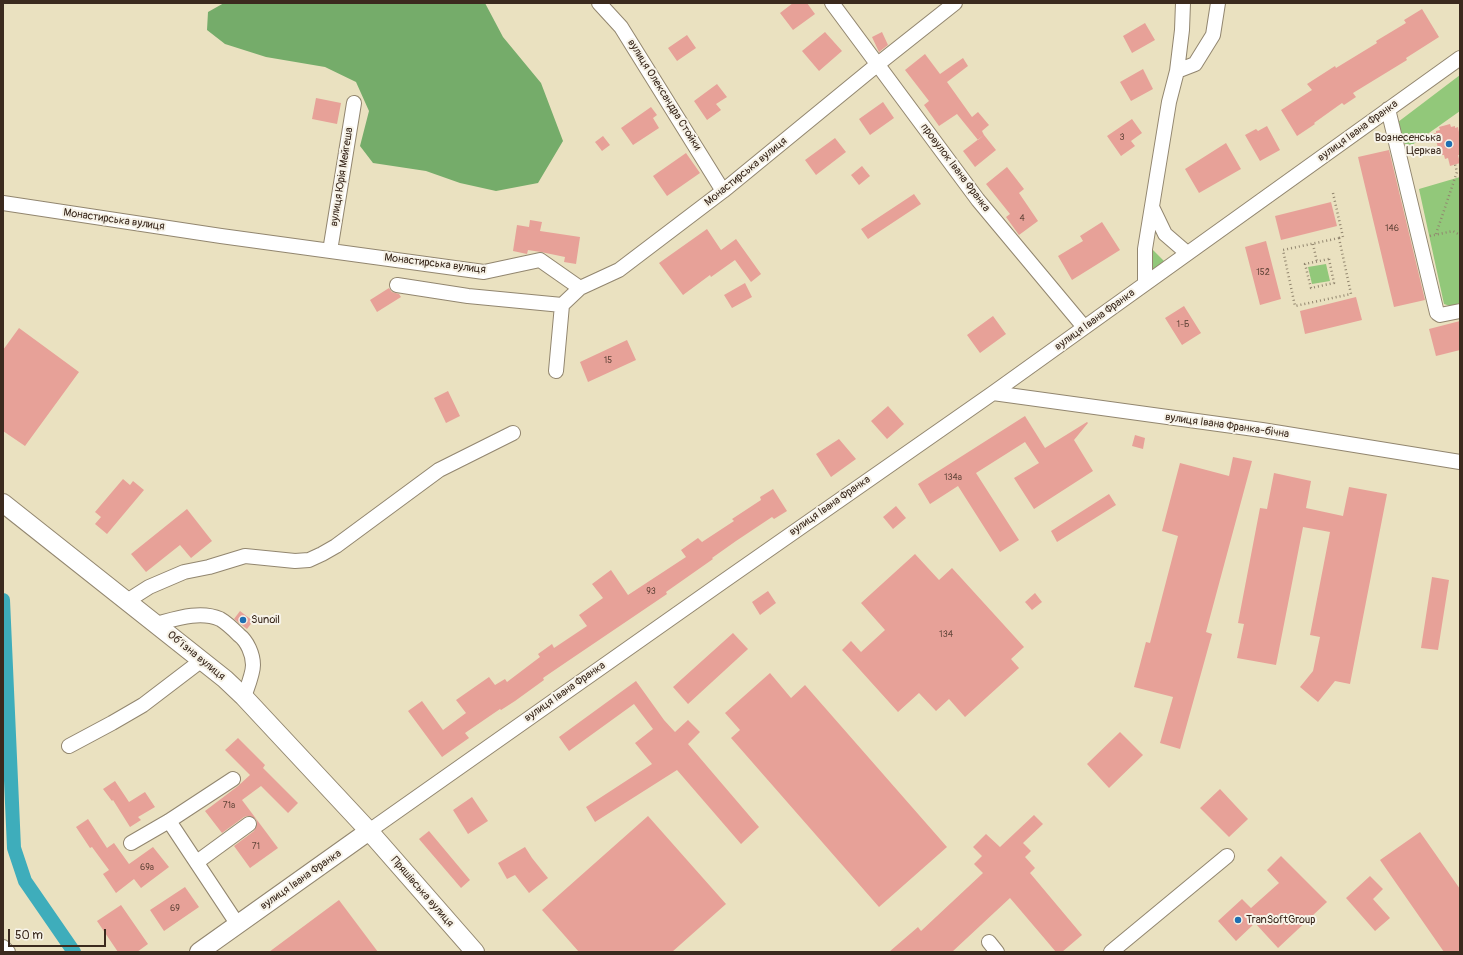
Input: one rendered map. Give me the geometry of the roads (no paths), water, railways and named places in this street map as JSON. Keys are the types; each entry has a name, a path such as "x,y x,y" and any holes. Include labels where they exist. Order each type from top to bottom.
{"main road":[{"name":"Обʼїзна вулиця","path":"3,503 202,660 244,697 370,831"},
{"name":"вулиця Івана Франка","path":"199,952 370,831"},
{"name":"Пряшівська вулиця","path":"370,831 476,952"}],"street":[{"name":"вулиця Олександра Стойки","path":"599,3 621,27 723,191"},
{"name":"провулок Івана Франка","path":"832,3 978,200 1084,328"},
{"name":"Монастирська вулиця","path":"3,203 484,272 540,260 580,288 619,270 723,191 955,3"},
{"path":"1146,284 1145,249 1169,102 1177,71 1182,30 1183,3"},
{"path":"1177,71 1195,64 1213,35 1218,3"},
{"name":"вулиця Івана Франка","path":"370,831 714,587 993,393 1460,58"},
{"name":"вулиця Юрія Мейгеша","path":"330,251 354,103"},
{"path":"1388,109 1437,313 1440,315 1460,311"},
{"path":"1152,207 1165,234 1187,254"},
{"path":"397,284 468,296 562,305"},
{"path":"556,371 562,305 580,288"},
{"name":"вулиця Івана Франка-бічна","path":"993,393 1262,430 1460,462"},
{"path":"127,601 164,579 184,572 209,567 244,556 295,561 309,560 336,546 439,470 513,433"},
{"path":"156,624 183,617 196,616 219,618 227,624 244,639 250,650 253,665 244,697"},
{"path":"69,746 143,705 202,660"},
{"path":"131,843 169,821 233,779"},
{"path":"169,821 238,925"},
{"path":"197,862 249,824"},
{"path":"1112,952 1227,856"},
{"path":"3,946 8,952"}],"waterway":[{"path":"3,600 14,848 25,881 74,952"}],"place":[{"name":"Вознесенська Церква","path":"1449,144"},
{"name":"Sunoil","path":"243,620"},
{"name":"TranSoftGroup","path":"1238,920"}]}
